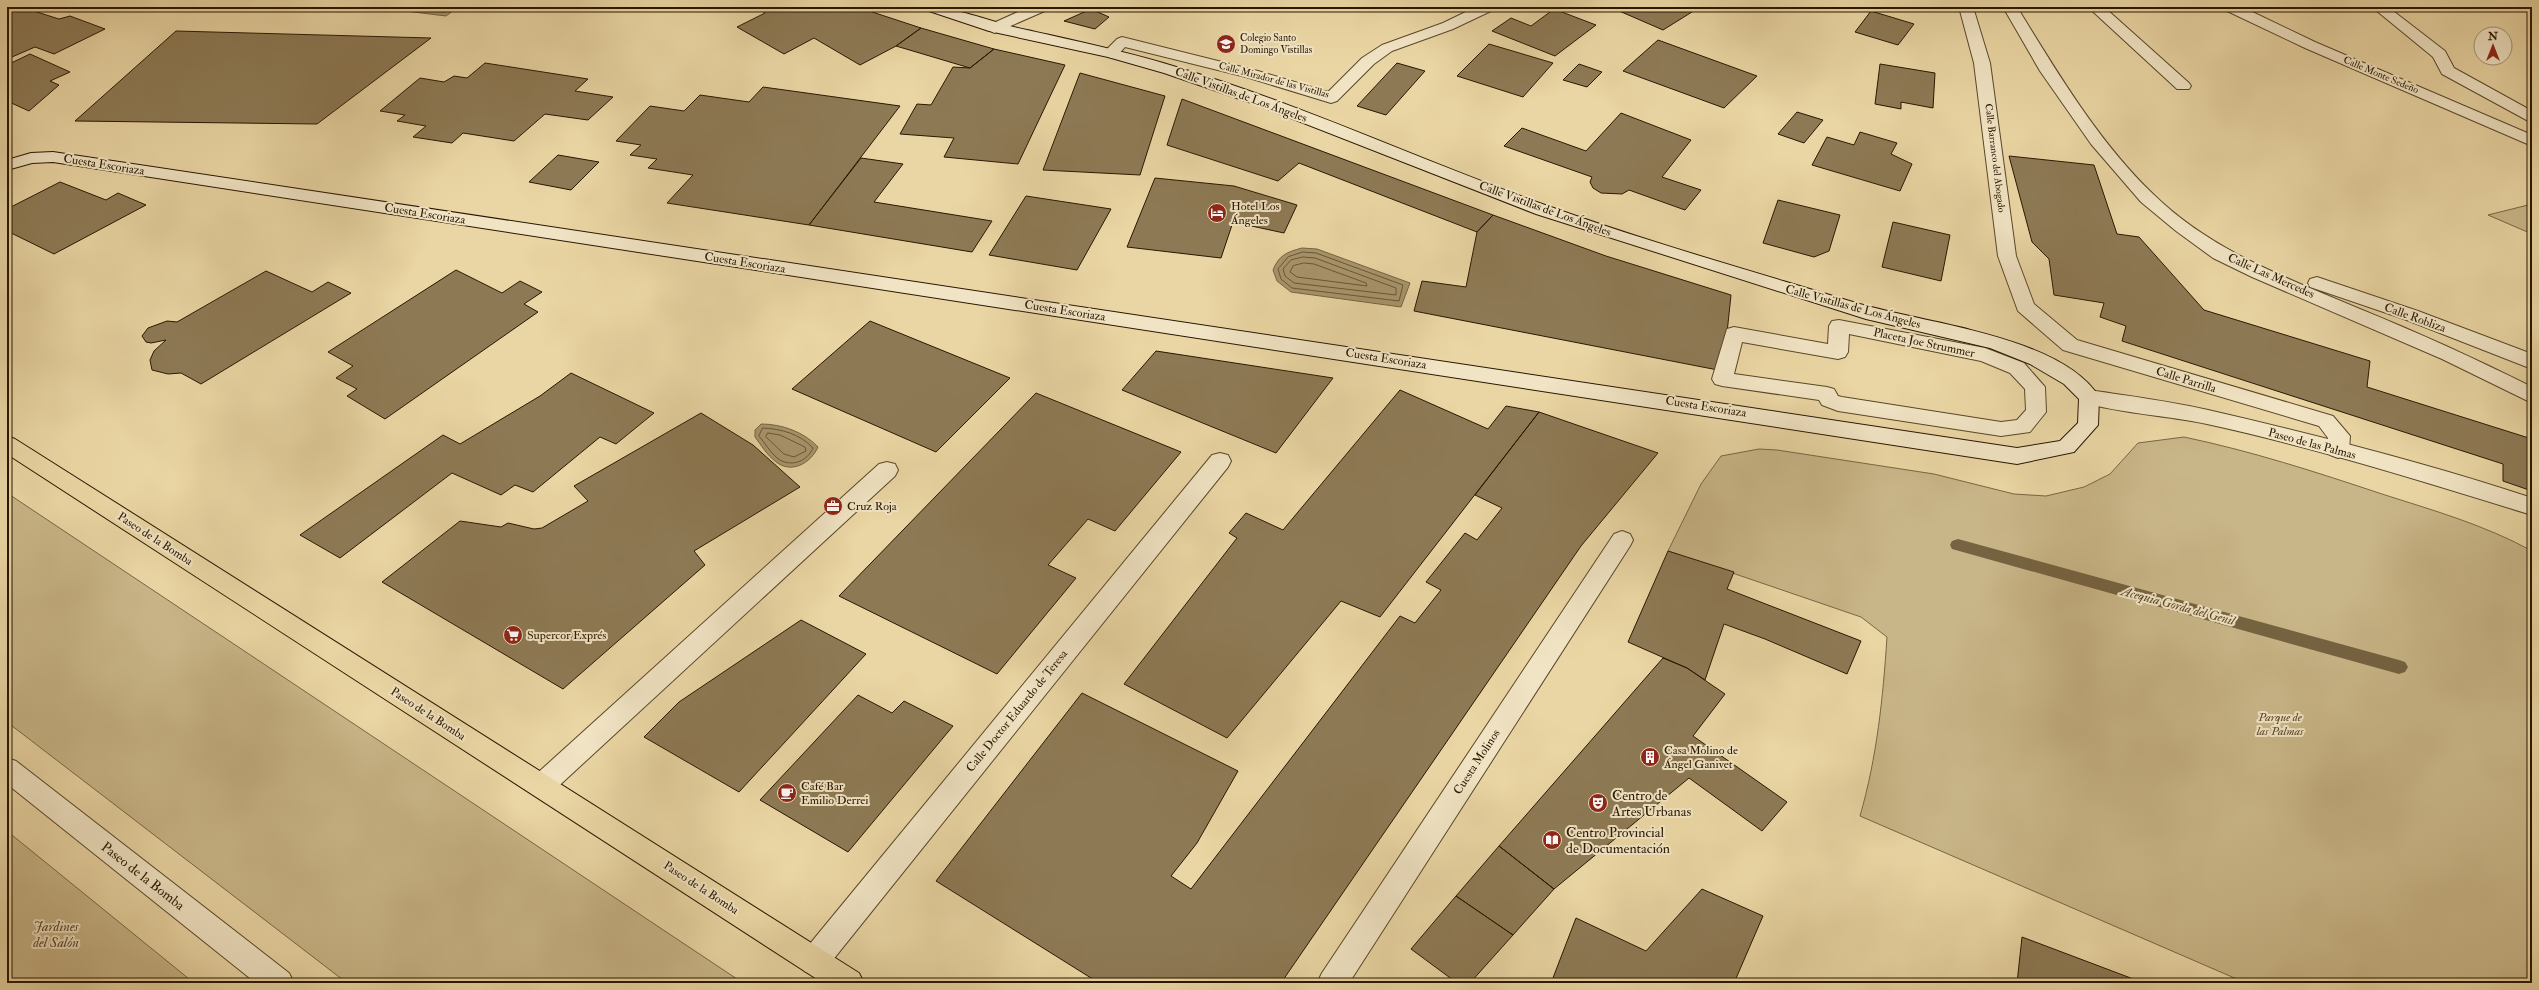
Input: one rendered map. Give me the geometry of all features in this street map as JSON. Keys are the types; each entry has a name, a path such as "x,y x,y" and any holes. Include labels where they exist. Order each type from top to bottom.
{"main road":[{"name":"Paseo de la Bomba","path":"7,444 849,983"}],"street":[{"name":"Calle Vistillas de Los Ángeles","path":"932,7 994,28 1112,53 1170,70 1266,103 1542,210 1873,315 1995,343 2037,359 2071,379 2089,397"},
{"path":"994,28 1042,7"},
{"name":"Calle Mirador de las Vistillas","path":"1112,53 1122,42 1252,74 1331,98 1368,61 1387,48 1448,26 1488,7"},
{"name":"Calle Barranco del Abogado","path":"1966,7 1982,63 2007,256 2025,307"},
{"name":"Calle Las Mercedes","path":"2010,7 2048,71 2097,140 2147,198 2182,227 2220,254 2259,273 2449,354 2532,396"},
{"path":"2095,7 2184,86"},
{"name":"Calle Monte Sedeño","path":"2230,7 2310,45 2532,141"},
{"path":"2379,7 2439,54 2448,71 2532,118"},
{"name":"Cuesta Escoriaza","path":"7,165 31,158 53,157 2017,456 2066,447 2088,425 2089,397"},
{"name":"Calle Robliza","path":"2298,289 2313,281 2411,315 2532,362"},
{"name":"Calle Parrilla","path":"2025,307 2070,345 2326,421 2339,436 2338,450"},
{"name":"Placeta Joe Strummer","path":"1839,326 1985,355 2016,368 2035,387 2036,412 2023,427 2001,429 1838,404 1829,400 1826,394 1722,379 1734,334 1838,352 1839,326"},
{"name":"Paseo de las Palmas","path":"2089,397 2182,411 2338,450 2491,493 2532,507"},
{"name":"Calle Doctor Eduardo de Teresa","path":"814,961 1220,461"},
{"path":"541,786 887,470"},
{"name":"Cuesta Molinos","path":"1332,983 1622,540"},
{"name":"Paseo de la Bomba","path":"7,769 279,983"}],"green space":[{"path":"2532,204 2532,234 2488,215"},
{"name":"Parque de las Palmas","path":"2184,437 2283,462 2439,512 2496,533 2532,551 2532,983 2246,983 1860,816 1875,750 1887,637 1861,617 1668,551 1701,484 1721,456 1759,449 1777,450 1934,474 2014,494 2046,496 2084,487 2110,474 2138,443"},
{"path":"7,493 743,983 347,983 7,722"},
{"name":"Jardines del Salón","path":"7,831 194,983 7,983"}],"water":[{"path":"391,7 458,7 446,16 389,9"},
{"path":"1302,248 1317,249 1410,283 1401,307 1291,292 1277,281 1273,270 1275,265 1284,255"},
{"path":"761,424 785,427 806,437 818,447 811,458 800,465 787,467 781,465 769,456 755,437 755,430"}],"building":[{"path":"21,7 59,19 70,16 105,29 54,54 35,47 12,57 7,55 7,14"},
{"path":"758,7 857,7 921,28 896,46 860,65 814,38 784,54 737,27 765,13"},
{"path":"1610,7 1700,7 1663,30"},
{"path":"1091,9 1109,17 1095,29 1064,21"},
{"path":"1554,9 1596,25 1555,56 1492,31 1511,18 1531,26"},
{"path":"1871,11 1914,24 1898,45 1855,32"},
{"path":"921,28 994,49 970,68 896,46"},
{"path":"176,31 431,38 317,124 75,121"},
{"path":"1658,40 1757,76 1724,108 1623,71"},
{"path":"1489,44 1553,63 1523,97 1457,76"},
{"path":"994,49 1065,65 1018,164 944,157 954,138 900,134 917,104 931,105 953,67 970,68"},
{"path":"30,54 70,72 50,81 59,85 29,111 7,101 7,65"},
{"path":"485,63 588,79 575,91 613,97 588,120 545,114 514,141 463,133 452,143 413,137 426,126 397,121 405,115 380,111 420,78 444,82 454,76 467,78"},
{"path":"1397,63 1425,71 1386,115 1357,106"},
{"path":"1579,64 1602,72 1587,87 1563,80"},
{"path":"1880,64 1935,73 1933,108 1901,102 1901,109 1875,104"},
{"path":"1080,73 1165,96 1140,175 1043,170"},
{"path":"763,87 900,106 809,225 667,203 693,175 648,168 657,159 630,155 641,145 616,141 650,106 684,111 700,95 749,102"},
{"path":"1182,99 1493,215 1477,232 1299,163 1278,181 1167,145"},
{"path":"1797,112 1823,120 1804,143 1778,134"},
{"path":"1621,113 1691,140 1662,177 1701,190 1685,210 1629,190 1622,194 1601,193 1593,188 1590,182 1592,177 1504,146 1522,128 1586,151"},
{"path":"1860,132 1897,143 1891,154 1912,164 1900,191 1812,165 1827,137 1854,145"},
{"path":"558,155 599,162 571,190 529,182"},
{"path":"2009,156 2094,165 2117,234 2139,237 2204,310 2370,361 2367,387 2532,439 2532,491 2503,481 2503,464 2122,341 2126,326 2100,317 2104,303 2054,295 2049,259 2032,242"},
{"path":"861,158 903,164 874,202 992,221 972,252 809,225"},
{"name":"Hotel Los Ángeles","path":"1155,178 1234,186 1297,205 1284,233 1233,222 1221,258 1127,247"},
{"path":"60,182 106,200 118,193 146,205 54,254 7,231 7,209"},
{"path":"1026,196 1111,209 1077,270 989,255"},
{"path":"1778,200 1840,215 1829,251 1814,257 1763,243"},
{"path":"1493,215 1606,256 1731,295 1723,371 1414,311 1422,281 1466,287 1477,232"},
{"path":"1893,222 1950,235 1941,281 1882,267"},
{"path":"456,270 502,293 520,281 542,292 524,304 538,312 385,419 347,396 357,389 336,378 353,366 328,352"},
{"path":"266,271 312,292 328,282 351,293 201,384 181,373 168,374 152,370 150,360 154,351 166,340 151,343 146,342 142,336 148,328 167,321 177,322"},
{"path":"870,321 1010,378 936,452 792,389"},
{"path":"1156,351 1333,378 1276,453 1122,390"},
{"path":"571,373 654,413 616,444 600,437 533,492 515,485 501,495 452,473 340,558 300,535 443,435 460,444 540,396"},
{"path":"1400,390 1488,429 1506,406 1539,412 1380,617 1341,601 1227,738 1124,684 1237,538 1229,533 1246,513 1283,530"},
{"path":"1036,393 1181,452 1115,531 1088,519 1048,565 1076,578 997,674 839,596"},
{"path":"1539,412 1658,453 1581,546 1281,983 1099,983 936,881 1082,693 1238,771 1197,843 1171,876 1191,889 1400,616 1415,623 1441,590 1426,582 1465,533 1477,540 1502,508 1475,495"},
{"path":"701,413 753,445 800,487 694,551 705,565 563,689 382,582 460,521 501,527 508,523 534,529 542,528 588,501 574,486"},
{"path":"1668,551 1734,572 1727,589 1861,641 1847,674 1765,639 1724,624 1705,680 1687,668 1628,642"},
{"path":"801,620 866,654 739,792 644,737 679,702"},
{"name":"Casa Molino de Ángel Ganivet","path":"1663,658 1687,668 1725,694 1693,736 1787,802 1762,831 1689,778 1554,889 1499,846"},
{"path":"858,695 892,713 904,701 953,726 848,852 760,800"},
{"path":"1499,846 1554,889 1513,935 1456,896"},
{"path":"1702,889 1763,916 1734,983 1551,983 1576,918 1646,951"},
{"path":"1456,896 1513,935 1470,983 1457,983 1411,949"},
{"path":"2022,937 2144,983 2017,983"}],"waterway":[{"name":"Acequia Gorda del Genil","path":"1958,545 2399,667"}],"place":[{"name":"Colegio Santo Domingo Vistillas","path":"1226,44"},
{"name":"Hotel Los Ángeles","path":"1217,213"},
{"name":"Cruz Roja","path":"833,506"},
{"name":"Supercor Exprés","path":"513,635"},
{"name":"Casa Molino de Ángel Ganivet","path":"1650,757"},
{"name":"Café Bar Emilio Derrei","path":"787,793"},
{"name":"Centro de Artes Urbanas","path":"1598,803"},
{"name":"Centro Provincial de Documentación","path":"1552,840"}]}
